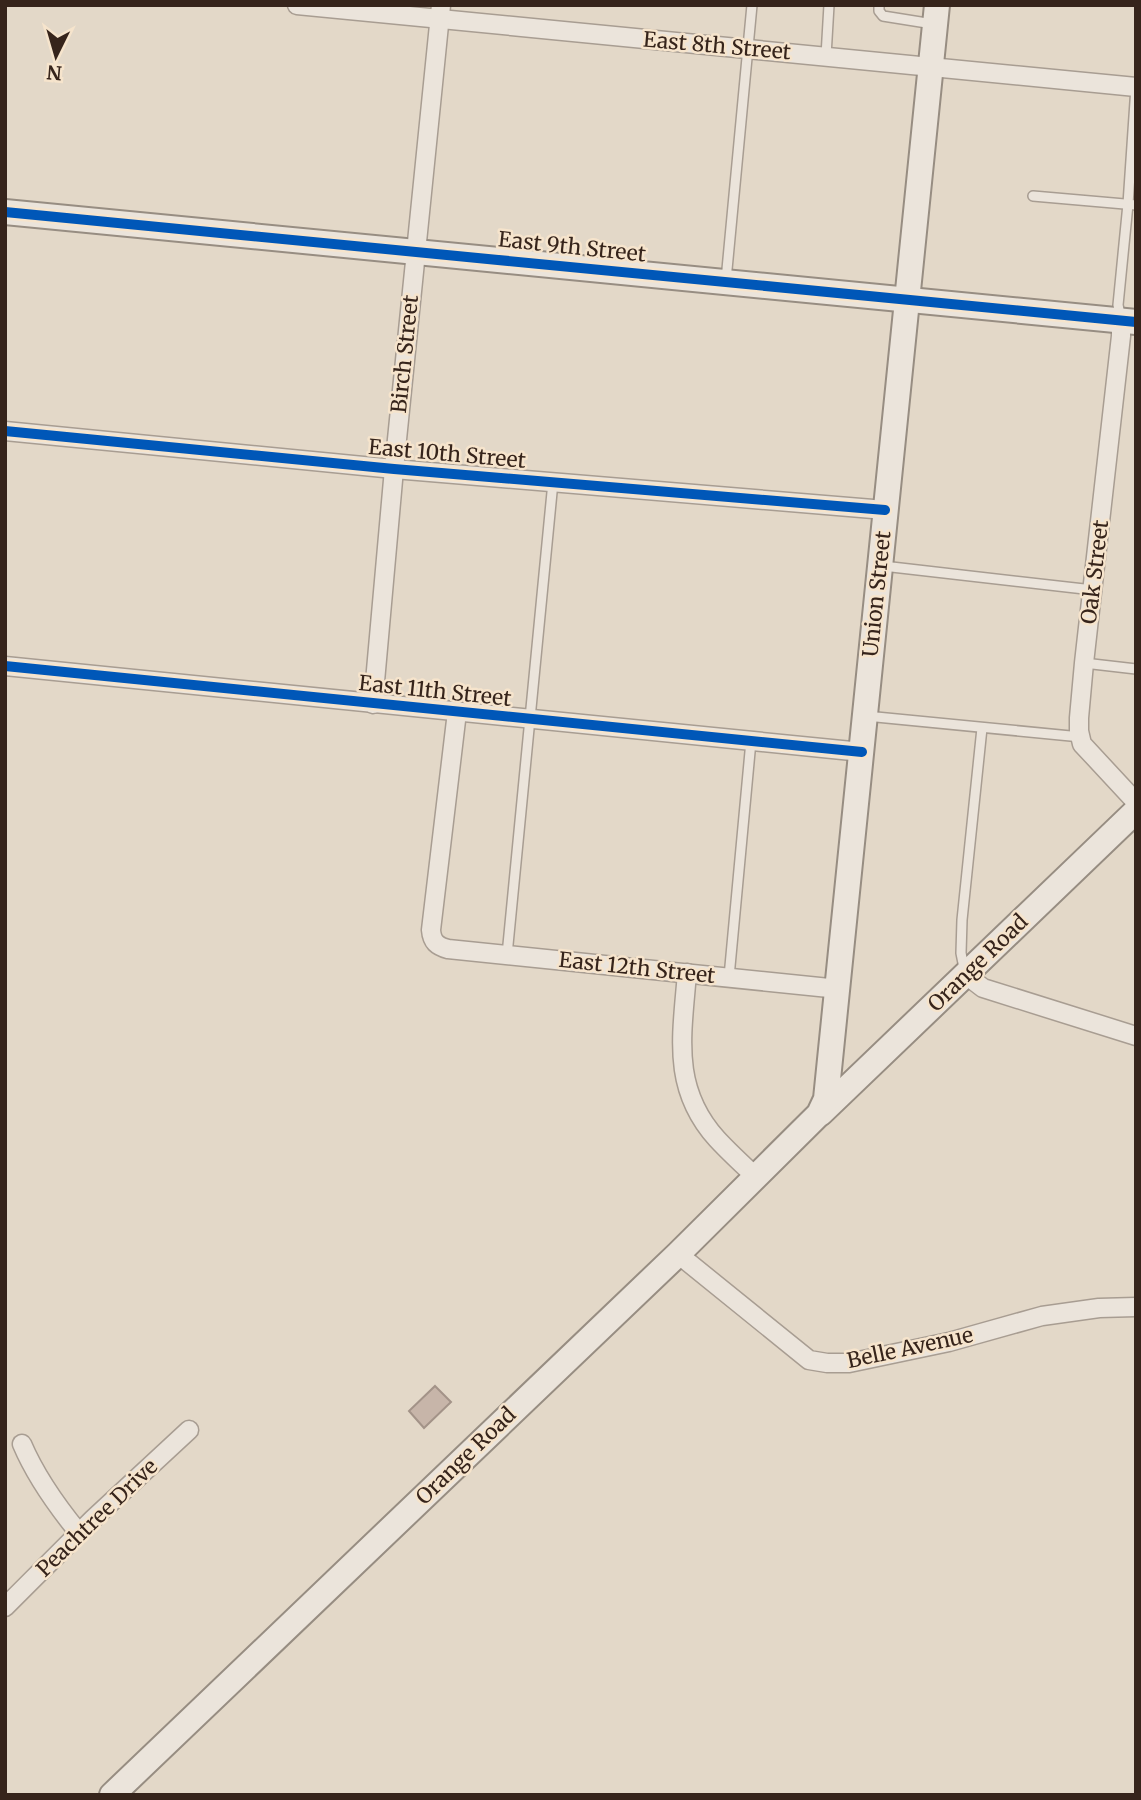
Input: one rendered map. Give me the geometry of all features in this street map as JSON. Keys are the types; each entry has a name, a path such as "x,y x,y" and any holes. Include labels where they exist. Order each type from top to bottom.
{"main road":[{"name":"Union Street","path":"823,1107 839,989 879,566 936,15"},
{"name":"East 9th Street","path":"5,212 1128,322"},
{"name":"Orange Road","path":"112,1795 678,1254 823,1107 966,975 1136,811"}],"street":[{"name":"East 8th Street","path":"297,5 440,13 748,49 1136,87"},
{"name":"Birch Street","path":"373,704 440,13"},
{"name":"Oak Street","path":"1081,737 1079,718 1084,663 1121,336 1128,322"},
{"name":"East 10th Street","path":"5,431 394,469 885,510"},
{"name":"East 11th Street","path":"5,666 862,752"},
{"name":"East 12th Street","path":"457,712 431,930 436,944 449,949 839,989"},
{"path":"1081,737 1082,744 1136,802"},
{"path":"687,973 681,1058 687,1088 699,1114 717,1140 756,1177"},
{"path":"966,975 983,988 1136,1036"},
{"name":"Belle Avenue","path":"678,1254 809,1360 827,1363 849,1363 948,1342 1042,1316 1099,1308 1136,1307"},
{"name":"Peachtree Drive","path":"5,1606 189,1430"},
{"path":"22,1444 51,1498 79,1533"}],"lane":[{"path":"725,282 752,5"},
{"path":"826,56 829,5"},
{"path":"879,5 883,16 936,15"},
{"path":"1128,322 1118,305 1132,204 1136,87"},
{"path":"1033,196 1132,204"},
{"path":"507,955 553,482"},
{"path":"879,566 1093,590"},
{"path":"1084,663 1136,669"},
{"path":"865,716 1081,737"},
{"path":"966,975 961,953 962,920 982,727"},
{"path":"729,977 751,741"}],"building":[{"path":"435,1386 451,1402 424,1428 409,1411"}],"cycle path":[{"path":"5,212 1136,322"},
{"path":"5,431 394,469 885,510"},
{"path":"5,666 862,752"}]}
